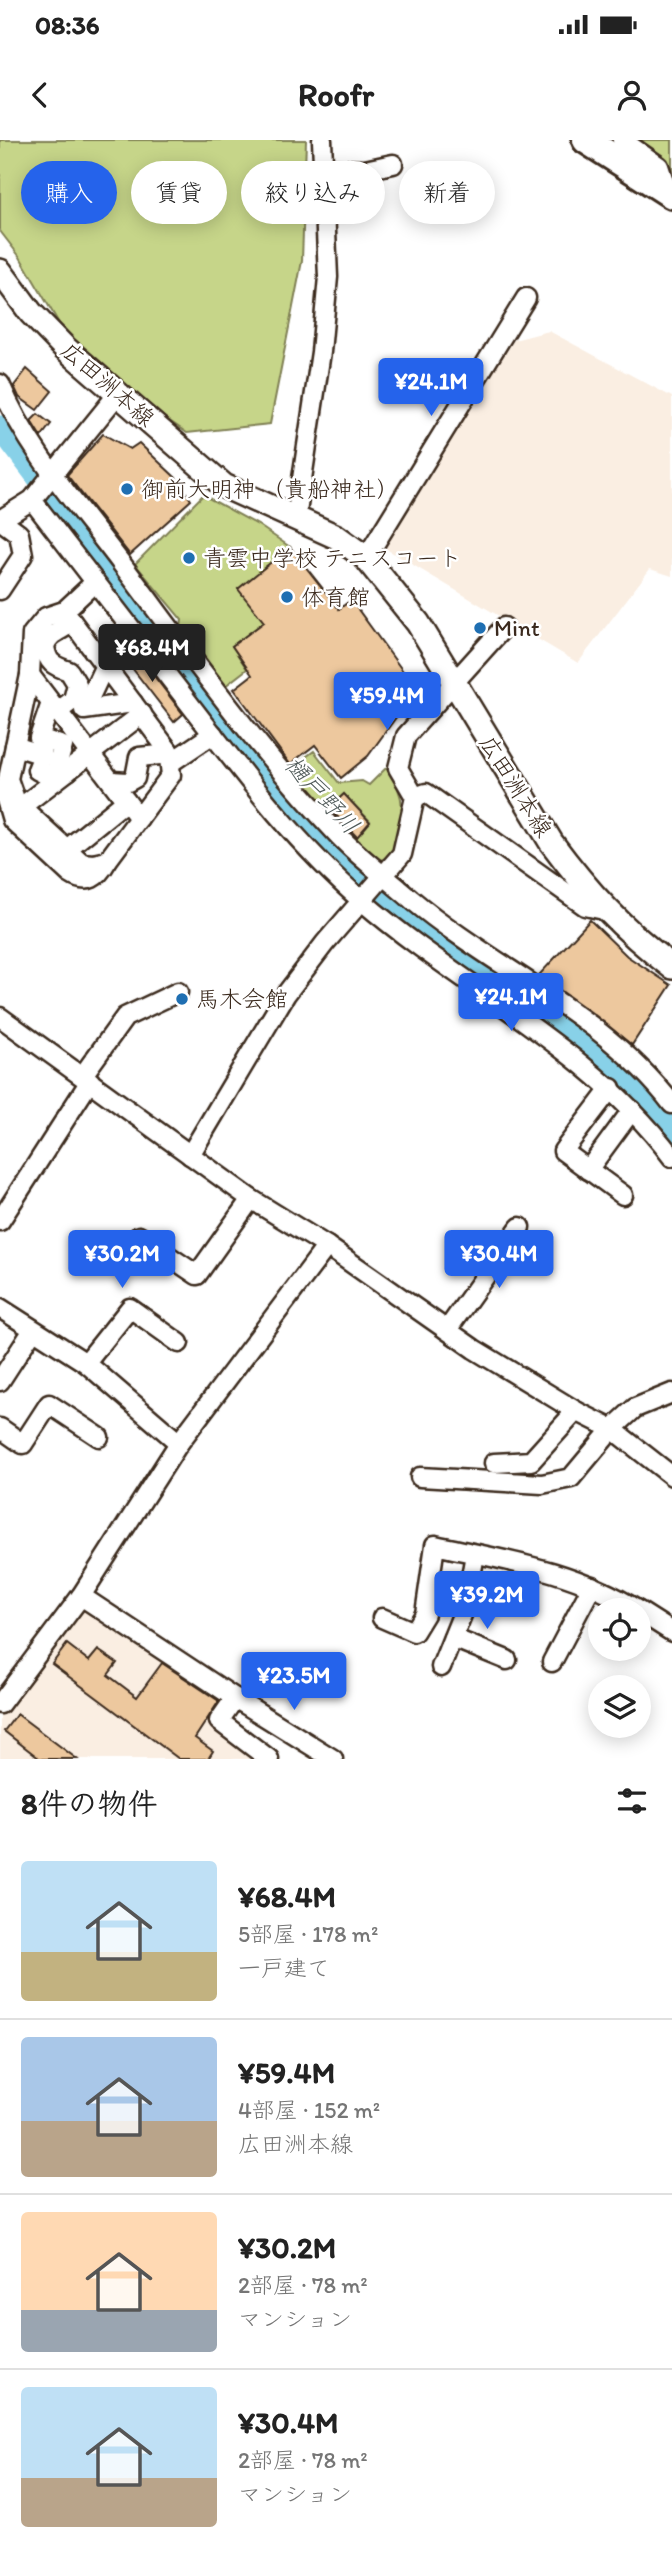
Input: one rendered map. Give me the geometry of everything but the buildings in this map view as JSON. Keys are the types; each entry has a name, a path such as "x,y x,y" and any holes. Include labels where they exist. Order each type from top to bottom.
{"highway":[{"path":"586,140 670,194"}],"main road":[{"name":"広田洲本線","path":"0,271 31,313 117,395 224,486 337,537 366,558 418,623 551,842 604,910 672,967"}],"street":[{"path":"321,161 322,140"},
{"path":"622,140 659,166 670,194"},
{"path":"385,166 393,164"},
{"path":"296,519 321,352 328,277 325,224"},
{"path":"366,558 526,298"},
{"path":"0,384 12,413 53,472 251,734 341,838 442,922 607,1037 636,1062 672,1104"},
{"path":"0,590 23,555 19,534 0,520 32,500 117,395"},
{"path":"32,500 279,817 362,901 560,1046 611,1088 672,1157"},
{"path":"62,775 57,766 63,746 39,737 54,708 73,700 77,684 69,671 54,667 44,646 54,632 64,629 68,617 95,582"},
{"path":"46,617 68,617 137,708 169,757 171,775 100,874 89,880 80,880 70,874 12,820 2,792 8,776 30,675 32,635 46,617"},
{"path":"190,1155 286,994 325,943 402,854 415,797 398,768 406,736 504,627"},
{"path":"105,665 84,710 137,708"},
{"path":"30,675 139,818"},
{"path":"21,807 90,754 137,708"},
{"path":"111,781 128,782 135,778 139,757 169,757 213,734"},
{"path":"15,746 43,755 37,770 62,775"},
{"path":"8,776 16,802 82,863 107,861"},
{"path":"415,797 426,793 584,906 604,910"},
{"path":"67,849 126,801"},
{"path":"0,1221 125,1017 178,992"},
{"path":"0,1017 251,1199 327,1246 447,1330 576,1411 612,1429 672,1476"},
{"path":"611,1088 563,1151 623,1195"},
{"path":"589,1170 632,1110"},
{"path":"139,1236 197,1275 251,1199"},
{"path":"447,1330 520,1227"},
{"path":"0,1704 81,1596 179,1443 327,1246"},
{"path":"0,1308 86,1363 179,1443"},
{"path":"86,1363 130,1308 179,1343"},
{"path":"0,1381 33,1330"},
{"path":"420,1477 542,1484 571,1478 612,1429 635,1408 672,1393"},
{"path":"0,1428 23,1444 49,1404 99,1437"},
{"path":"494,1463 531,1461 576,1411"},
{"path":"382,1618 414,1632 425,1614 435,1545 521,1563 609,1592 619,1598"},
{"path":"440,1667 466,1605 475,1554"},
{"path":"552,1662 592,1586"},
{"path":"81,1596 333,1759"},
{"path":"651,1618 672,1632"},
{"path":"453,1637 507,1660"},
{"path":"235,1698 219,1721 269,1759"}],"shaded area":[{"path":"549,331 672,397 672,576 650,569 578,663 381,546 514,340"},
{"path":"85,1603 228,1701 214,1721 264,1759 0,1759 0,1712"}],"green space":[{"path":"0,140 306,140 305,161 241,161 241,224 303,224 302,261 270,424 187,433 80,359 20,257 0,231"},
{"path":"600,140 672,140 672,190"},
{"path":"203,495 258,525 290,547 239,589 264,622 232,646 247,669 225,686 181,627 182,620 135,564"},
{"path":"314,751 339,783 362,781 369,785 386,768 401,799 402,819 395,854 376,862 354,840 370,821 344,794 326,810 291,768"}],"waterway":[{"name":"樋戸野川","path":"0,427 220,718 301,816 393,906 438,941 539,1007 606,1061 672,1132"}],"place":[{"name":"御前大明神 （貴船神社）","path":"127,489"},
{"name":"青雲中学校 テニスコート","path":"189,558"},
{"name":"体育館","path":"287,597"},
{"name":"Mint","path":"480,628"},
{"name":"馬木会館","path":"182,999"}]}
